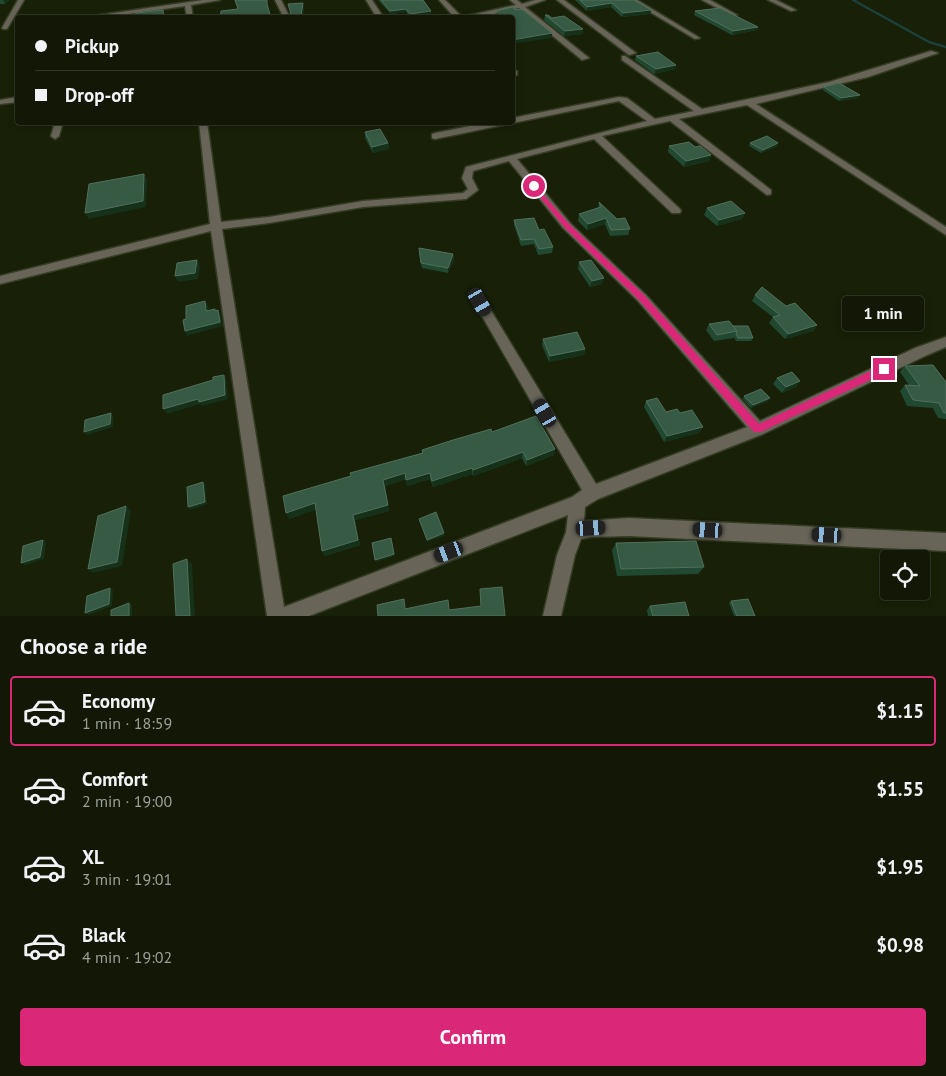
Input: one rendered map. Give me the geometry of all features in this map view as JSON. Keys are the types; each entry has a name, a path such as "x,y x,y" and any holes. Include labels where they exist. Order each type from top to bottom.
{"street":[{"path":"2,28 21,0"},
{"path":"105,15 218,0"},
{"path":"278,0 285,15"},
{"path":"369,0 379,15"},
{"path":"442,0 456,15"},
{"path":"513,0 586,58"},
{"path":"478,15 542,0"},
{"path":"561,1 572,0"},
{"path":"633,0 696,38"},
{"path":"706,0 743,20"},
{"path":"771,0 793,10"},
{"path":"561,1 702,113"},
{"path":"188,4 190,15"},
{"path":"2,28 15,26"},
{"path":"0,280 216,226 269,220 362,204 466,196 473,190 467,178 469,169 654,122 854,79 900,66 934,53"},
{"path":"515,120 619,99 624,100 654,122"},
{"path":"0,102 15,100"},
{"path":"748,102 946,232"},
{"path":"673,119 768,192"},
{"path":"55,136 58,125"},
{"path":"204,125 216,226 276,616"},
{"path":"435,136 491,125"},
{"path":"596,136 676,212"},
{"path":"512,158 567,226 642,298 758,429"},
{"path":"480,302 584,498 575,532 566,555 552,616"},
{"path":"285,616 758,429 920,352 946,342"},
{"path":"575,532 591,528 629,527 946,542"}],"building":[{"path":"235,0 267,0 270,15 220,15 221,11 238,9"},
{"path":"381,0 423,0 431,11 410,14 406,9 390,11"},
{"path":"580,0 634,0 651,10 623,13 612,3 587,7"},
{"path":"303,3 301,15 286,15 291,14 288,4"},
{"path":"513,7 515,10 522,9 552,33 515,39 515,15 500,15 497,11"},
{"path":"720,8 758,27 733,31 695,11"},
{"path":"163,10 164,15 136,15 136,13"},
{"path":"545,15 552,18 564,16 583,29 565,31"},
{"path":"658,52 676,65 656,69 636,56"},
{"path":"839,83 860,95 841,98 824,87"},
{"path":"380,129 388,143 372,147 365,132"},
{"path":"767,136 778,143 763,150 750,143"},
{"path":"689,142 695,147 700,146 711,155 686,161 669,146"},
{"path":"144,174 143,201 85,213 89,184"},
{"path":"731,201 745,213 719,220 707,208"},
{"path":"599,202 617,219 625,218 630,229 611,230 606,218 588,224 579,214 601,207"},
{"path":"534,218 539,230 544,229 553,247 539,249 534,239 521,240 514,220"},
{"path":"419,248 453,254 448,268 421,263"},
{"path":"197,260 195,273 175,276 177,263"},
{"path":"591,260 604,278 592,281 579,262"},
{"path":"762,287 786,306 795,303 817,325 788,334 773,317 780,315 755,295"},
{"path":"205,301 206,311 218,310 220,322 185,331 183,320 186,319 186,306"},
{"path":"729,321 737,331 717,335 709,324"},
{"path":"733,326 748,326 753,338 738,338 737,331"},
{"path":"577,332 585,349 550,356 543,339"},
{"path":"933,365 946,382 946,413 944,413 939,403 913,400 905,385 920,386 905,366"},
{"path":"792,372 800,381 786,387 777,378"},
{"path":"224,375 225,395 199,402 198,399 163,409 163,395 213,380 213,377"},
{"path":"761,389 770,398 753,405 744,396"},
{"path":"657,398 666,412 677,409 680,413 692,410 703,427 667,436 646,401"},
{"path":"111,413 110,424 84,432 85,420"},
{"path":"536,416 555,449 527,460 523,452 473,470 472,468 432,481 430,473 406,480 405,473 383,480 388,505 353,515 358,540 322,551 315,503 286,513 283,496 351,476 350,473 423,453 422,450 453,440 491,429 492,432"},
{"path":"203,482 205,502 188,507 187,487"},
{"path":"126,506 117,562 88,569 98,516"},
{"path":"436,512 444,533 427,540 419,519"},
{"path":"391,538 394,554 375,560 372,543"},
{"path":"43,540 40,557 21,563 23,546"},
{"path":"696,541 704,567 621,569 616,543"},
{"path":"187,559 190,616 176,616 173,564"},
{"path":"502,587 505,616 378,616 377,605 404,599 405,609 448,600 449,610 481,606 480,589"},
{"path":"110,588 109,604 85,613 87,596"},
{"path":"748,599 755,616 737,616 731,601"},
{"path":"685,602 689,616 653,616 650,606"},
{"path":"129,603 129,616 111,616 111,610"}],"waterway":[{"path":"853,0 929,42 946,47"}],"route":[{"path":"534,186 567,226 642,298 758,429 884,369"}]}
